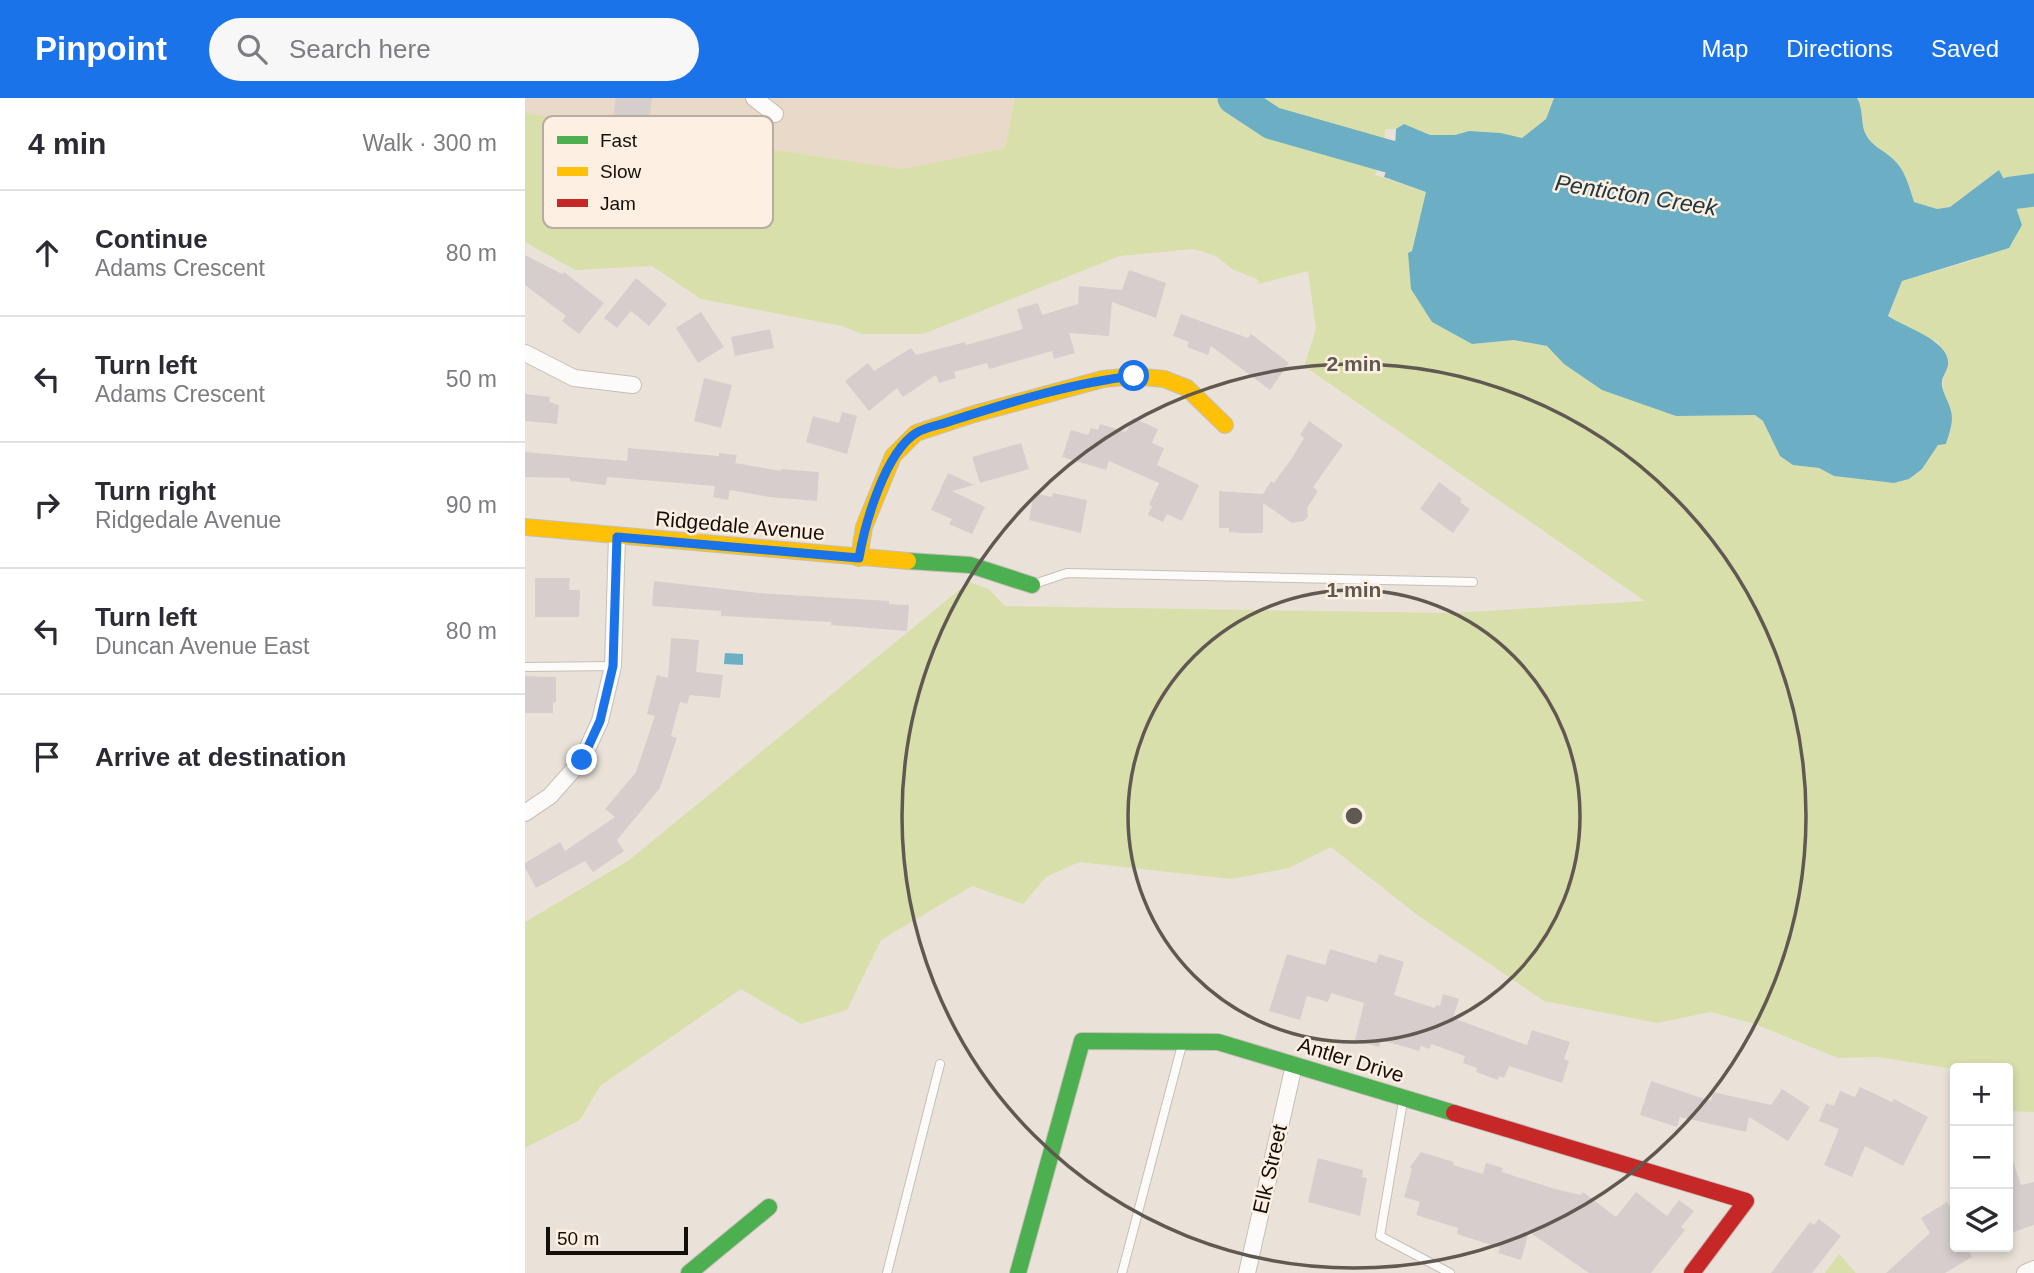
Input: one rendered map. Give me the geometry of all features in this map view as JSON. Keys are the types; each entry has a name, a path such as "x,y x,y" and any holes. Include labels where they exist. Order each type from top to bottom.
{"street":[{"path":"754,98 775,114"},
{"path":"525,354 574,378 633,385"},
{"path":"859,558 864,527 893,456 916,433 974,414 1103,379 1134,376 1164,379 1187,388 1225,425"},
{"name":"Ridgedale Avenue","path":"525,527 859,558 970,565 1032,585"},
{"path":"525,813 550,796 582,760 600,721 613,666 617,537"},
{"name":"Antler Drive","path":"1018,1273 1081,1041 1217,1042 1746,1201 1692,1273"},
{"name":"Elk Street","path":"1247,1273 1294,1065"},
{"path":"689,1273 769,1207"},
{"path":"2025,1273 2034,1269"}],"lane":[{"path":"1032,585 1067,573 1473,582"},
{"path":"525,667 613,666"},
{"path":"1122,1273 1183,1042"},
{"path":"887,1273 940,1064"},
{"path":"1404,1098 1380,1236 1450,1273"}],"shaded area":[{"path":"525,98 1015,98 1005,148 903,169 773,150 773,116 545,116 525,113"}],"green space":[{"path":"1015,98 1554,98 1546,119 1522,138 1501,133 1469,131 1455,135 1430,135 1404,124 1396,129 1385,129 1384,155 1375,175 1426,192 1412,251 1472,344 1514,340 1547,346 1564,364 1676,416 1755,415 1763,421 1793,465 1819,468 1834,476 1894,483 1909,479 1922,469 1938,445 1951,409 1943,388 1948,366 1938,342 1888,317 1902,281 1974,260 2022,225 2011,193 1999,170 1950,207 1937,209 1914,202 1900,167 1866,135 1857,98 2034,98 2034,1112 2013,1111 2013,1063 1950,1063 1950,1068 1877,1057 1838,1058 1755,1024 1711,1012 1657,1023 1544,1001 1416,914 1331,847 1289,868 1231,879 1079,862 1046,877 1023,904 972,886 881,940 847,1010 801,1024 741,989 600,1086 580,1120 525,1148 525,922 628,861 969,582 989,589 1005,606 1452,613 1645,601 1304,366 1316,329 1308,271 1259,284 1257,279 1232,269 1216,256 1194,249 1120,256 923,334 862,334 842,326 701,299 652,266 575,270 525,242 525,113 545,116 543,116 543,228 773,228 773,150 903,169 1005,148"},
{"path":"1839,1254 1856,1273 1825,1273"}],"water":[{"path":"1554,98 1857,98 1866,135 1900,167 1914,202 1937,209 1950,207 1999,170 2011,193 2022,225 2009,248 1902,281 1888,316 1935,342 1947,356 1948,365 1942,386 1952,419 1946,444 1938,445 1922,469 1909,479 1894,483 1834,476 1819,468 1793,465 1780,456 1763,421 1755,415 1676,416 1602,390 1564,364 1547,346 1514,340 1472,344 1432,322 1411,289 1408,253 1412,251 1426,192 1384,177 1395,147 1396,129 1404,124 1430,135 1455,135 1469,131 1501,133 1522,138 1546,119"},
{"path":"725,653 743,654 743,665 724,664"}],"building":[{"path":"616,98 652,98 650,116 613,116"},
{"path":"525,255 562,274 564,272 604,303 579,334 562,321 566,316 525,285"},
{"path":"1129,270 1166,283 1156,318 1112,302 1109,336 1069,333 1075,353 1054,359 1052,351 989,369 987,363 954,372 956,378 939,383 936,375 903,397 897,388 869,411 845,381 868,363 874,371 911,348 916,355 1023,329 1017,309 1038,303 1042,315 1078,304 1079,286 1122,290"},
{"path":"636,278 667,304 649,326 631,311 617,328 604,318"},
{"path":"701,312 724,347 698,363 676,328"},
{"path":"1181,314 1248,338 1251,334 1289,363 1270,390 1211,346 1208,355 1187,347 1189,342 1173,336"},
{"path":"770,329 774,348 735,356 731,337"},
{"path":"704,378 732,385 721,428 694,421"},
{"path":"525,394 550,397 549,402 559,405 557,424 525,421"},
{"path":"842,412 857,416 847,454 806,442 813,416 839,423"},
{"path":"1133,418 1158,429 1152,443 1164,448 1157,465 1199,485 1182,521 1167,514 1163,522 1148,515 1152,506 1149,505 1159,483 1109,461 1106,470 1062,457 1071,430 1088,435 1091,428 1098,430 1100,424 1126,432"},
{"path":"1309,421 1343,445 1313,487 1318,491 1307,508 1308,516 1304,521 1292,523 1263,503 1263,533 1229,532 1229,528 1219,528 1219,491 1263,494 1292,458 1304,438 1300,435"},
{"path":"1021,443 1029,469 980,483 972,457"},
{"path":"628,448 719,456 719,453 737,455 735,463 781,471 819,472 817,501 730,490 728,500 713,497 715,486 607,477 606,485 570,481 570,478 525,477 525,452 627,461"},
{"path":"948,473 974,485 952,491 985,507 972,534 949,524 952,519 931,510"},
{"path":"1439,482 1462,499 1460,502 1470,509 1453,533 1420,509"},
{"path":"1034,493 1052,497 1053,493 1087,500 1081,533 1029,520"},
{"path":"535,578 570,578 569,590 580,590 579,617 535,617"},
{"path":"654,581 759,593 889,601 889,604 909,605 907,631 831,625 831,622 721,616 721,611 652,606"},
{"path":"671,638 699,640 696,672 723,675 720,698 690,695 687,704 680,702 671,736 677,738 660,788 617,840 624,851 593,872 585,861 536,888 525,863 560,842 565,851 615,817 605,809 636,772 655,716 647,714 657,675 668,678"},
{"path":"525,676 556,677 553,713 525,713"},
{"path":"1330,949 1376,963 1379,954 1404,962 1394,995 1435,1008 1436,1005 1440,1006 1443,994 1459,999 1453,1018 1527,1045 1532,1030 1570,1042 1564,1059 1569,1061 1562,1083 1509,1066 1504,1078 1499,1076 1498,1080 1476,1072 1477,1068 1463,1063 1465,1056 1431,1044 1430,1049 1421,1046 1419,1051 1381,1040 1379,1047 1355,1040 1364,1003 1331,993 1328,1002 1307,996 1300,1020 1269,1011 1287,954 1325,965"},
{"path":"1651,1081 1711,1101 1713,1092 1771,1105 1782,1089 1810,1107 1788,1141 1749,1117 1746,1132 1680,1117 1677,1127 1640,1115"},
{"path":"1860,1087 1892,1102 1894,1099 1928,1117 1903,1166 1865,1146 1852,1177 1824,1165 1839,1129 1819,1121 1826,1103 1834,1106 1840,1091 1855,1097"},
{"path":"1421,1152 1483,1174 1486,1163 1503,1168 1502,1172 1555,1189 1581,1195 1583,1192 1616,1217 1636,1192 1667,1216 1679,1200 1694,1211 1681,1227 1685,1230 1651,1273 1589,1273 1529,1232 1521,1260 1498,1253 1500,1248 1457,1234 1458,1228 1416,1215 1420,1202 1404,1197 1412,1169 1410,1167"},
{"path":"1318,1158 1363,1170 1362,1177 1367,1178 1360,1216 1308,1202"},
{"path":"2013,1162 2021,1185 2034,1182 2034,1225 2013,1232"},
{"path":"1947,1202 1950,1206 1950,1252 1969,1252 1972,1257 1945,1273 1886,1273 1930,1233 1921,1218"},
{"path":"1819,1219 1841,1236 1812,1273 1771,1273 1810,1222 1814,1225"}],"waterway":[{"name":"Penticton Creek","path":"1234,98 1272,123 1391,157 1436,164"},
{"name":"Penticton Creek","path":"1973,220 2011,193 2034,190"}],"traffic: fast":[{"path":"908,561 970,565 1032,585"},
{"path":"1018,1273 1082,1041 1218,1042 1454,1113"},
{"path":"689,1273 769,1207"}],"traffic: slow":[{"path":"859,558 864,527 893,456 916,433 974,414 1103,379 1134,376 1164,379 1187,388 1225,425"},
{"path":"525,527 908,561"}],"traffic: jam":[{"path":"1454,1113 1746,1201 1692,1273"}],"route":[{"path":"582,760 600,721 613,666 617,537 859,558 864,527 893,456 916,433 974,414 1103,379 1134,376"}]}
